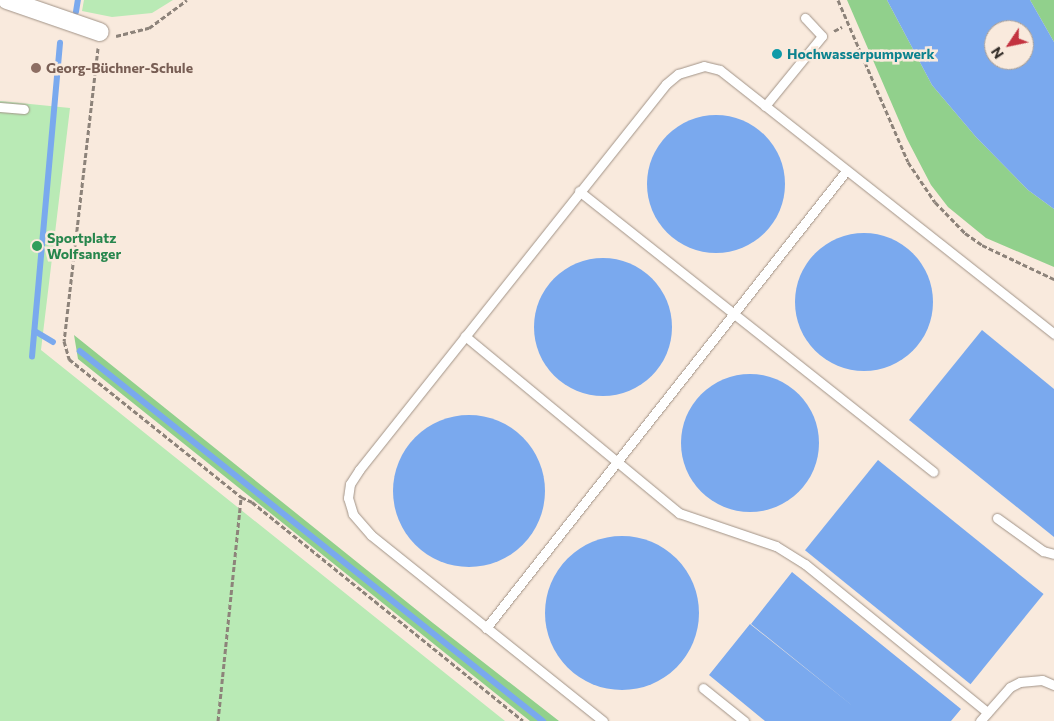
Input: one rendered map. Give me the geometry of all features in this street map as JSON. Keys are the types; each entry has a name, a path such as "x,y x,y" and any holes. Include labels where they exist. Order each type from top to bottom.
{"street":[{"path":"7,0 100,32"}],"lane":[{"path":"765,106 822,36 806,18"},
{"path":"603,721 362,528 348,498 350,484 359,470 666,84 678,74 704,66 720,70 1054,334"},
{"path":"0,108 24,109"},
{"path":"486,628 846,170"},
{"path":"579,191 933,472"},
{"path":"465,336 679,513 776,546 805,564 987,712"},
{"path":"997,518 1043,551 1054,554"},
{"path":"980,721 1010,687 1020,682 1042,680 1054,686"},
{"path":"704,688 744,721"}],"path":[{"path":"187,0 149,28 133,35 117,36 100,32 65,353 76,367 242,497 252,502 523,721"},
{"path":"838,0 908,162 935,202 965,233 982,245 1054,279"},
{"path":"218,721 242,497"}],"green space":[{"path":"84,0 173,0 152,13 112,17 82,11"},
{"path":"847,0 887,0 932,85 976,137 1028,190 1054,209 1054,267 986,238 948,207 931,185 907,139"},
{"path":"1030,0 1054,0 1054,42"},
{"path":"0,101 70,108 41,350 505,721 0,721"},
{"path":"74,335 433,623 559,721 530,721 78,359"}],"water":[{"path":"887,0 1030,0 1054,42 1054,209 1028,190 976,137 932,85"},
{"path":"716,115 742,121 765,135 779,158 785,184 779,210 765,233 742,247 716,253 690,247 667,233 653,210 647,184 653,158 667,135 690,121"},
{"path":"864,233 890,238 913,253 928,276 933,302 928,328 913,351 890,366 864,371 838,366 815,351 800,328 795,302 800,276 815,253 838,238"},
{"path":"603,258 629,263 652,278 667,301 672,327 667,353 652,376 629,391 603,396 577,391 554,376 539,353 534,327 539,301 554,278 577,263"},
{"path":"982,330 1054,389 1054,537 909,420"},
{"path":"750,374 776,380 799,394 813,417 819,443 813,469 799,492 776,506 750,512 724,506 701,492 687,469 681,443 687,417 701,394 724,380"},
{"path":"469,415 498,421 511,428 522,438 532,449 539,462 545,491 539,520 532,533 522,544 511,554 498,561 469,567 440,561 427,554 416,544 406,533 399,520 393,491 399,462 406,449 416,438 427,428 440,421"},
{"path":"878,460 1044,594 971,684 805,550"},
{"path":"622,536 652,541 677,558 694,583 699,613 694,643 677,668 652,685 622,690 592,685 567,668 550,643 545,613 550,583 567,558 592,541"},
{"path":"792,572 961,709 951,721 765,721 709,675 750,624 854,707 751,624"}],"waterway":[{"path":"76,12 78,0"},
{"path":"32,357 60,43"},
{"path":"35,331 53,342"},
{"path":"80,351 543,721"}],"place":[{"name":"Hochwasserpumpwerk","path":"777,54"},
{"name":"Georg-Büchner-Schule","path":"36,68"},
{"name":"Sportplatz Wolfsanger","path":"37,246"}]}
